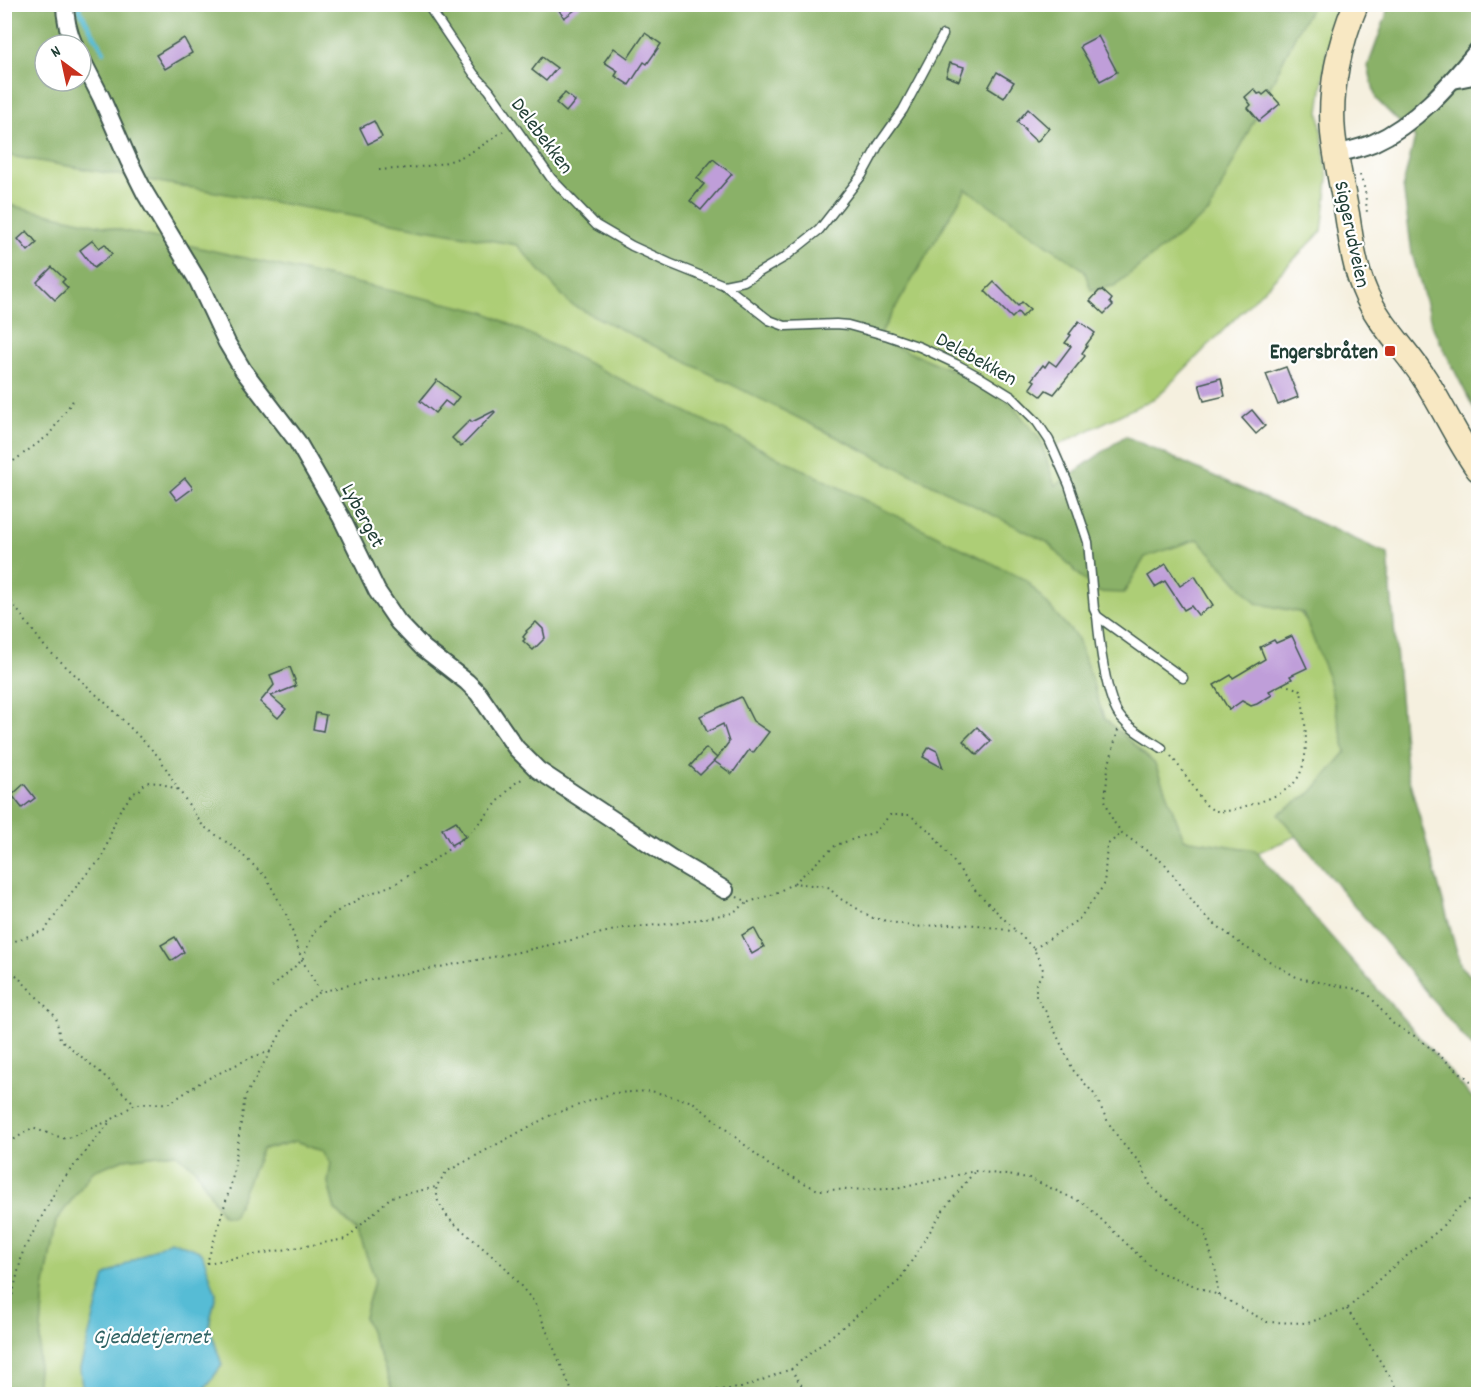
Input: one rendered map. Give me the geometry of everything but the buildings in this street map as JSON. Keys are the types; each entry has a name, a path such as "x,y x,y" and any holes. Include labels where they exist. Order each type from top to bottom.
{"main road":[{"name":"Siggerudveien","path":"1356,4 1344,40 1334,88 1333,119 1342,152 1357,268 1367,297 1377,314 1425,379 1466,451 1479,469"}],"street":[{"path":"65,4 69,33"},
{"path":"1342,152 1371,144 1397,129 1430,103 1479,50"},
{"path":"1453,80 1479,75"},
{"name":"Lyberget","path":"93,82 145,193 198,281 226,344 303,450 341,517 377,591 398,622 422,647 478,693 516,748 538,770 671,858 725,890"}],"lane":[{"name":"Delebekken","path":"427,4 474,74 489,90 551,178 596,225 632,246 724,285 769,320 785,326 848,325 920,347 978,376 1012,397 1037,422 1049,440 1069,485 1088,542 1094,609 1097,615 1108,687 1115,711 1121,719"},
{"path":"724,285 744,281 785,256 819,230 862,174 879,144 903,110 943,35"},
{"path":"1097,615 1183,678"},
{"path":"1121,719 1162,748"}],"path":[{"path":"379,170 447,162 486,143 512,124"},
{"path":"1342,152 1363,183 1367,218"},
{"path":"4,468 49,435 74,399"},
{"path":"4,592 45,647 114,711 159,757 203,826 235,848 266,877 287,916 302,960 320,992"},
{"path":"1162,748 1178,764 1202,801 1208,808 1215,811 1243,807 1275,796 1293,783 1298,776 1305,753 1306,739 1301,690 1282,684"},
{"path":"1121,719 1108,768 1106,800 1113,821 1122,833 1165,864 1203,915 1245,947 1298,978 1356,989 1369,995 1392,1023 1418,1038 1479,1087"},
{"path":"272,987 302,960 314,932 333,914 363,897 395,884 431,862 468,835 514,784 538,770"},
{"path":"4,945 45,930 72,892 102,859 118,813 132,793 139,791 146,782 160,783 179,790"},
{"path":"436,1187 391,1197 346,1239 207,1263 232,1181 245,1097 292,1013 320,992 370,980 514,953 624,928 679,923 732,912 749,902 774,894 794,883 836,845 875,832 890,816 910,815 932,833 975,890 1034,949 1044,972 1036,983 1036,997 1046,1012 1073,1070 1095,1095 1108,1122 1122,1143 1141,1164 1151,1187 1204,1229 1216,1272 1218,1295"},
{"path":"1034,949 1079,919 1104,885 1107,845 1122,833"},
{"path":"794,883 828,887 839,897 873,918 916,927 948,924 978,925 1017,932"},
{"path":"725,890 749,902"},
{"path":"4,973 15,975 56,1017 60,1039 135,1104"},
{"path":"4,1146 32,1128 66,1139 111,1120 135,1104 170,1103 201,1082 250,1058 271,1051"},
{"path":"573,1395 535,1303 504,1266 449,1220 438,1202 436,1187 446,1172 550,1115 613,1093 651,1092 693,1102 769,1165 818,1190 896,1189 975,1171 1029,1178 1085,1204 1154,1270 1218,1295 1267,1322 1308,1323 1347,1309 1439,1230 1457,1209 1479,1194"},
{"path":"4,1330 22,1251 60,1183 111,1120"},
{"path":"699,1395 707,1391 741,1388 791,1370 899,1281 944,1209 975,1171"},
{"path":"1347,1309 1401,1395"},
{"path":"791,1370 807,1395"},
{"path":"741,1388 744,1395"}],"green space":[{"path":"4,5 1313,5 1299,28 1209,212 1114,286 1091,290 1084,270 966,189 877,339 971,378 1009,402 1040,439 1055,486 1125,436 1388,554 1406,768 1461,967 1478,982 1478,1054 1278,814 1311,793 1346,752 1327,674 1303,613 1256,603 1198,539 1145,557 1124,593 1096,592 1047,542 570,304 517,245 5,155"},
{"path":"335,5 1342,5 1327,50 1319,112 1328,180 1322,231 1157,397 1056,446 1072,482 1238,536 1332,652 1349,757 1330,822 1071,931 5,376 5,151"},
{"path":"1390,5 1478,5 1478,417 1432,326 1412,253 1403,185 1415,138 1376,99 1368,66"},
{"path":"5,204 485,312 1026,580 1078,639 1104,718 1155,764 1184,839 1255,850 1478,1104 1478,1394 389,1394 393,1388 364,1317 375,1278 358,1233 335,1209 328,1183 331,1163 323,1150 296,1141 262,1150 233,1217 223,1216 195,1168 175,1153 124,1159 93,1171 56,1221 44,1290 36,1394 5,1394"},
{"path":"296,1141 323,1150 331,1163 328,1183 335,1209 358,1233 375,1278 364,1317 393,1388 389,1394 201,1394 222,1365 209,1325 216,1293 80,1367 83,1394 36,1394 44,1290 56,1221 93,1171 124,1159 175,1153 195,1168 223,1216 232,1217 262,1150"}],"water":[{"name":"Gjeddetjernet","path":"170,1240 202,1252 216,1294 209,1325 222,1365 201,1394 83,1394 80,1368 105,1276"}],"waterway":[{"path":"80,4 79,9 104,52"}],"place":[{"name":"Engersbråten","path":"1390,351"}]}
